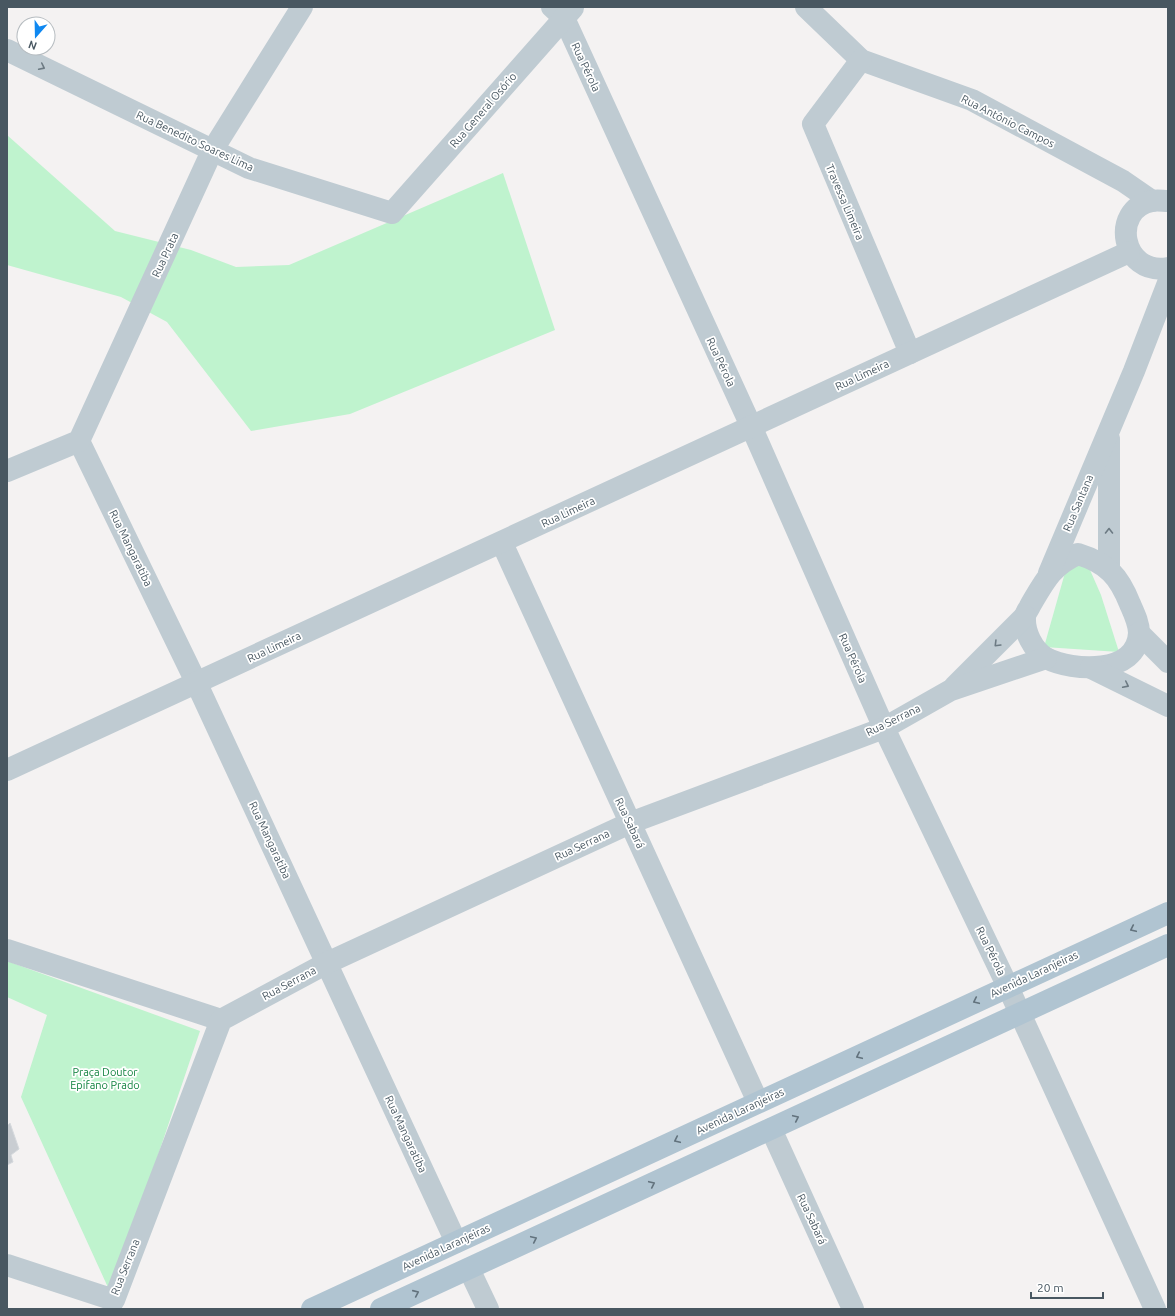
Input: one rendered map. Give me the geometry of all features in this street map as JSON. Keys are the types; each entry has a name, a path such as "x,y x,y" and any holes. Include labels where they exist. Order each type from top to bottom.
{"main road":[{"name":"Avenida Laranjeiras","path":"312,1309 1168,913"},
{"path":"381,1309 1168,945"}],"street":[{"name":"Rua Antônio Campos","path":"806,7 861,60 972,100 1160,201"},
{"name":"Rua Prata","path":"79,441 212,151 297,9"},
{"name":"Rua General Osório","path":"392,213 563,11"},
{"name":"Rua Pérola","path":"563,11 751,426 884,728 1008,987 1156,1309"},
{"name":"Rua Benedito Soares Lima","path":"7,50 249,168 392,213"},
{"name":"Travessa Limeira","path":"861,60 813,124 910,353"},
{"path":"1160,201 1138,208 1128,221 1125,237 1129,252 1141,264 1158,270 1168,268"},
{"name":"Rua Limeira","path":"7,770 196,682 502,543 751,426 1129,252"},
{"name":"Rua Santana","path":"1047,576 1109,430 1168,283"},
{"name":"Rua Santana","path":"1109,430 1109,570"},
{"path":"7,471 79,441"},
{"name":"Rua Mangaratiba","path":"79,441 196,682 456,1242"},
{"name":"Rua Sabará","path":"502,543 758,1102"},
{"path":"1091,668 1116,664 1133,651 1139,633 1136,616 1125,591 1109,570 1096,560 1078,554 1065,560 1047,576 1025,616 1029,641 1046,658 1091,668 1168,706"},
{"name":"Rua Serrana","path":"951,690 1025,616"},
{"path":"1139,633 1168,662"},
{"name":"Rua Serrana","path":"7,1265 116,1304 221,1020 327,963 630,823 884,728 951,690 1046,658"},
{"path":"7,950 221,1020"},
{"name":"Rua Sabará","path":"771,1129 853,1309"},
{"path":"469,1269 488,1309"}],"green space":[{"path":"7,135 115,231 191,250 236,267 289,265 503,173 555,330 350,414 251,431 167,322 121,297 7,265"},
{"path":"1068,562 1087,563 1101,595 1119,652 1044,647"},
{"name":"Praça Doutor Epifano Prado","path":"7,961 200,1031 111,1294 21,1097 47,1015 7,997"}],"building":[{"path":"10,1123 19,1149 11,1155 13,1162 7,1165 7,1126"}]}
